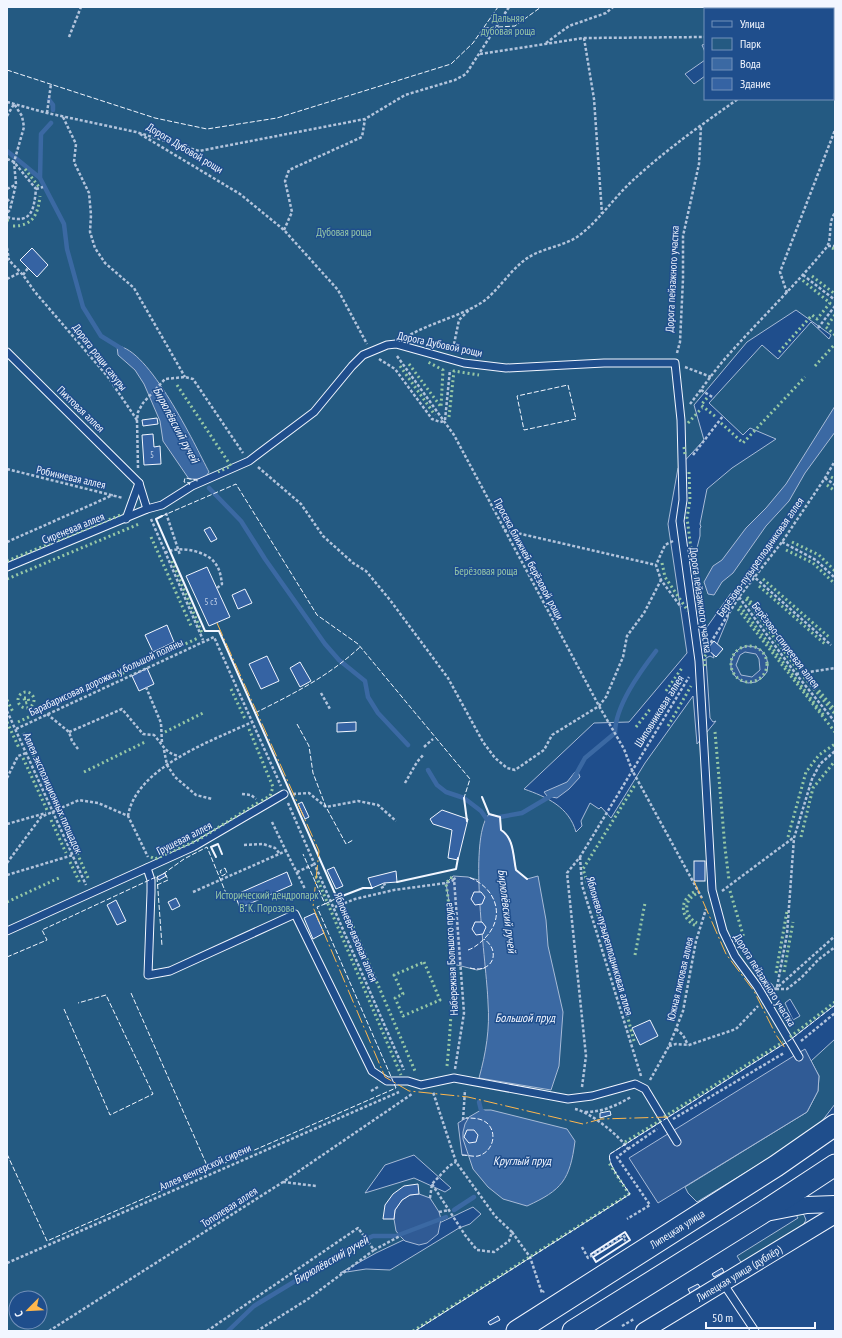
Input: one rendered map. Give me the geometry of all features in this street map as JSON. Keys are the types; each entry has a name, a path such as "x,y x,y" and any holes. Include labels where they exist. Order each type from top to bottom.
{"main road":[{"name":"Липецкая улица","path":"517,1331 814,1142 835,1126"},
{"path":"573,1331 762,1213 835,1165"}],"street":[{"path":"814,1142 831,1123 835,1115"},
{"path":"762,1213 807,1205 835,1204"},
{"name":"Липецкая улица (дублёр)","path":"644,1331 723,1282 835,1216"}],"lane":[{"name":"Дорога Дубовой рощи","path":"371,351 387,345 396,344 451,360 506,368 604,363 675,363"},
{"path":"162,506 192,486 249,461 314,412 352,366 363,355 371,351"},
{"name":"Пихтовая аллея","path":"7,352 139,482"},
{"name":"Дорога пейзажного участка","path":"675,363 681,420 681,470 683,500 680,521 681,538 699,662 712,890 722,928 735,956 765,998 799,1057"},
{"path":"139,482 146,509"},
{"path":"126,519 139,482"},
{"name":"Сиреневая аллея","path":"7,567 126,519 146,509 162,506"},
{"name":"Грушевая аллея","path":"7,931 193,847 284,794"},
{"path":"149,867 151,892 148,975 170,971 295,914 372,1071 386,1081 421,1085 454,1078 568,1099 581,1098 635,1084 645,1089 677,1142"},
{"path":"723,1282 755,1331"}],"path":[{"path":"69,38 81,7"},
{"path":"7,102 63,117 136,132 199,151 365,119 405,95 455,80 466,74 509,7"},
{"path":"544,44 569,26 606,14 613,7"},
{"path":"480,54 584,38 704,37"},
{"path":"584,38 594,99 602,214"},
{"path":"47,113 51,84"},
{"path":"396,344 427,325 472,308 483,302 519,265 528,258 576,237 602,214 630,183 701,126 737,100"},
{"path":"7,116 14,104"},
{"path":"7,213 16,184 15,161 24,126 22,116 14,104"},
{"path":"63,117 76,144 74,162 89,192 91,215 90,232 95,248 106,263 134,288 185,377"},
{"path":"284,230 292,212 285,180 289,170 362,137 365,119"},
{"name":"Дорога пейзажного участка","path":"675,363 680,342 683,279 683,236 699,164 701,126"},
{"path":"787,293 780,272 835,130"},
{"name":"Дорога Дубовой рощи","path":"136,132 240,194 284,230 338,290 371,351"},
{"path":"7,158 15,161 36,189 34,207 30,215 19,220 7,217"},
{"path":"7,189 16,184"},
{"path":"36,189 43,187"},
{"path":"7,199 11,203"},
{"path":"681,420 711,377 828,246 829,229 832,216 835,213"},
{"path":"828,246 835,246"},
{"path":"7,248 8,259"},
{"name":"Дорога рощи сакуры","path":"8,259 108,377 137,420"},
{"path":"23,275 28,268"},
{"path":"7,279 19,273"},
{"path":"803,275 835,300"},
{"path":"818,328 835,306"},
{"path":"371,351 383,363 395,369 432,419 440,422 445,421 451,360 459,320 472,308"},
{"name":"Просека ближней берёзовой рощи","path":"387,345 404,364 445,421 599,706 624,749 632,770 703,900"},
{"path":"675,363 711,377"},
{"path":"139,482 138,412 143,403 165,379 185,377 193,379 249,461 267,473 301,504 323,536 370,577 390,600 448,678 483,742 495,758 507,768 515,770 544,750 552,735 572,721 599,706 609,690 623,657 627,636 644,613 661,580"},
{"path":"701,390 714,398"},
{"path":"681,470 723,416"},
{"name":"Берёзово-пузыреплодниковая аллея","path":"699,662 739,597 782,542 835,461"},
{"name":"Робиниевая аллея","path":"7,470 126,498"},
{"path":"825,478 835,485"},
{"path":"7,542 114,495"},
{"path":"162,506 166,513 180,555"},
{"path":"153,526 203,640"},
{"path":"504,530 656,565"},
{"path":"681,538 665,545 656,565 661,580 672,598 693,621"},
{"path":"782,542 816,560 835,578"},
{"path":"165,553 178,548 193,550 215,562 221,576 222,584 217,588"},
{"path":"752,575 831,645"},
{"name":"Берёзово-спиреевая аллея","path":"739,597 796,674 835,722"},
{"name":"Яблонево-вязовая аллея","path":"203,640 214,637 334,907 410,1084"},
{"name":"Барабарисовая дорожка у большой поляны","path":"16,729 203,640"},
{"name":"Шиповниковая аллея","path":"632,770 699,662"},
{"path":"796,674 835,668"},
{"path":"146,688 160,723 162,743 167,766 175,777 196,795 212,799"},
{"path":"321,693 330,709"},
{"path":"69,732 122,709 143,734 154,735 162,743"},
{"name":"Аллея экспозиционных площадок","path":"7,712 85,882"},
{"path":"47,714 69,732 72,741 78,749"},
{"path":"149,867 128,816 130,804 152,775 167,766 179,756 252,722"},
{"path":"424,747 433,739"},
{"path":"164,749 174,755 179,756"},
{"path":"776,988 787,934 794,838 812,779 820,764 835,751"},
{"path":"7,778 18,756 26,753"},
{"path":"405,783 417,762 424,754"},
{"path":"581,1098 586,1056 567,873 580,858 632,770"},
{"path":"284,794 308,793 326,807 358,801 378,805 396,821"},
{"path":"7,862 41,817 79,800 98,803 128,816"},
{"path":"7,824 53,811"},
{"path":"272,822 305,889"},
{"path":"714,896 794,838"},
{"path":"244,845 262,844 276,848 280,854"},
{"path":"194,892 286,851"},
{"path":"7,874 73,855"},
{"name":"Яблонево-пузыреплодниковая аллея","path":"580,858 582,885 645,1089"},
{"path":"297,872 315,864"},
{"name":"Набережная Большого пруда","path":"334,907 356,899 394,890 446,883 456,878 455,914 464,1013 454,1078"},
{"path":"381,888 385,886 384,883"},
{"name":"Южная липовая аллея","path":"645,1089 669,1046 683,1011 696,941 707,907 722,928"},
{"path":"776,988 835,936"},
{"path":"776,988 787,989 835,947"},
{"path":"669,1046 676,1044 689,1045 736,1029 765,998"},
{"path":"628,1219 650,1205 617,1157 665,1124 794,1047 835,1013"},
{"path":"676,1029 683,1035 689,1045"},
{"name":"Аллея венгерской сирени","path":"7,1263 410,1084"},
{"path":"463,1120 466,1089"},
{"path":"584,1112 598,1112 612,1108 645,1089"},
{"path":"433,1092 438,1103 449,1144 456,1162 495,1216 512,1232 530,1257 542,1293"},
{"name":"Тополевая аллея","path":"49,1331 283,1182 414,1093"},
{"path":"605,1127 628,1149"},
{"path":"430,1198 432,1184 449,1166 456,1162"},
{"path":"283,1182 316,1186"},
{"path":"432,1184 465,1235 477,1250 494,1252 509,1241 512,1232"},
{"path":"439,1212 449,1210"},
{"path":"207,1331 358,1228 374,1250"},
{"path":"582,1247 588,1258 623,1235 626,1239 620,1243"},
{"path":"257,1331 308,1298 374,1250 400,1236"}],"green space":[{"path":"7,7 835,7 835,1005 790,1040 610,1154 613,1169 630,1194 415,1331 7,1331","holes":["796,310 831,335 829,339 811,322 778,359 762,345 709,403 743,435 750,428 776,439 732,468 707,489 700,524 700,536 693,564 696,577 697,606 701,622 707,627 731,593 728,618 713,654 714,658 710,656 706,658 710,718 713,722 716,721 697,744 693,696 645,763 611,818 601,807 599,809 590,803 581,821 582,826 576,832 573,823 563,810 556,804 524,789 594,723 629,722 687,653 668,524 678,468 704,440 694,405 747,342","790,999 800,1016 793,1020 785,1003","414,1155 451,1188 445,1192 414,1178 365,1193 385,1165","473,1207 481,1214 470,1224 459,1228 390,1270 366,1269 340,1273 376,1253"]},
{"path":"835,1039 835,1104 819,1125 799,1140 697,1202 688,1193 685,1187 807,1112 818,1091 819,1076 811,1061"},
{"path":"801,1212 806,1220 802,1227 742,1264 737,1256 798,1218 795,1213"}],"shaded area":[{"path":"747,646 755,647 761,650 766,656 768,664 767,672 756,682 748,683 741,681 735,676 731,669 731,661 734,654 739,649","holes":["745,652 756,654 759,659 760,670 752,677 741,675 736,665 740,655"]},
{"path":"453,876 468,877 478,880 486,886 491,964 485,968 477,970 453,964 451,915 446,883"},
{"path":"766,981 772,984 775,989 765,998 757,986"},
{"path":"805,1049 819,1076 818,1091 807,1112 658,1203 629,1158"},
{"path":"466,1118 479,1119 477,1156 462,1155 458,1123"},
{"path":"419,1194 430,1198 439,1212 441,1219 438,1234 427,1243 419,1245 405,1241 400,1236 396,1231 394,1219 395,1210 402,1200 410,1195"}],"water":[{"path":"117,346 130,351 143,363 170,400 209,472 204,479 189,479 163,441 160,421 144,384 135,370 118,355"},
{"path":"835,406 835,432 805,473 789,501 766,526 733,573 722,582 714,595 708,594 704,582 713,566 722,560 746,528 766,508 786,484"},
{"path":"575,772 578,772 580,777 569,789 557,798 547,796 544,792 567,782"},
{"name":"Большой пруд","path":"489,814 500,817 501,830 511,842 516,870 527,879 538,876 546,920 548,946 563,1012 559,1066 551,1090 479,1078 487,1040 488,1012 480,904 479,849 483,828"},
{"name":"Круглый пруд","path":"481,1110 491,1110 567,1129 575,1141 573,1154 567,1174 556,1189 549,1195 527,1206 503,1199 488,1187 473,1169 463,1139 465,1124 469,1117"}],"building":[{"path":"32,248 48,265 37,277 20,260"},
{"path":"157,418 158,424 143,426 142,420"},
{"path":"153,434 154,447 160,446 161,464 144,465 142,435"},
{"path":"210,527 217,539 211,542 204,530"},
{"path":"207,567 230,617 209,626 186,576"},
{"path":"245,589 252,603 238,609 232,595"},
{"path":"167,625 174,642 153,652 145,635"},
{"path":"714,641 723,649 716,657 707,649"},
{"path":"267,656 279,681 261,689 249,664"},
{"path":"300,662 311,681 300,687 290,668"},
{"path":"147,668 154,684 139,691 132,676"},
{"path":"356,722 356,731 337,732 337,723"},
{"path":"302,802 309,817 305,819 298,804"},
{"path":"442,810 468,819 458,860 448,858 452,830 433,824 430,819"},
{"path":"694,861 705,861 705,881 694,881"},
{"path":"334,867 343,886 336,889 327,870"},
{"path":"396,871 397,882 384,883 372,888 368,878"},
{"path":"287,872 292,885 240,908 235,895"},
{"path":"165,873 166,876 159,880 157,877"},
{"path":"474,892 481,892 485,897 482,904 475,905 471,899"},
{"path":"176,898 180,906 172,910 168,902"},
{"path":"116,900 126,921 117,925 107,905"},
{"path":"315,913 324,933 313,939 304,918"},
{"path":"475,922 482,922 486,927 483,934 476,935 472,929"},
{"path":"650,1020 658,1036 640,1045 632,1028"},
{"path":"610,1111 611,1115 600,1118 600,1113"},
{"path":"467,1130 474,1130 478,1135 476,1142 469,1143 464,1137"},
{"path":"418,1184 419,1194 410,1195 402,1200 395,1210 394,1219 383,1219 385,1205 393,1194 404,1186"},
{"path":"722,1268 724,1272 714,1277 712,1274"},
{"path":"698,1284 700,1287 690,1293 688,1289"},
{"path":"498,1316 500,1320 490,1325 488,1322"}],"waterway":[{"name":"Бирюлёвский ручей","path":"49,100 53,105 53,110"},
{"name":"Бирюлёвский ручей","path":"51,123 41,134 40,178 64,224 67,249 83,307 101,336 122,349"},
{"path":"7,151 40,178"},
{"name":"Бирюлёвский ручей","path":"209,488 241,521 265,559 325,644 339,660 365,681 368,697 378,713 408,745"},
{"path":"575,776 585,758 615,733 619,712 624,701 636,679 656,651"},
{"name":"Бирюлёвский ручей","path":"428,770 437,785 446,792 464,798 481,811 488,821"},
{"path":"495,822 500,817 522,813 554,794"},
{"name":"Бирюлёвский ручей","path":"479,1102 481,1110 484,1113"},
{"name":"Бирюлёвский ручей","path":"454,1210 474,1197"},
{"name":"Бирюлёвский ручей","path":"228,1331 254,1306 360,1242 373,1236 396,1236 446,1217"}],"hedge":[{"path":"25,169 39,187"},
{"path":"13,226 26,224 34,217 38,208 40,196"},
{"path":"812,276 835,294"},
{"path":"779,352 812,315 817,319 830,303 801,279"},
{"path":"835,315 826,327 835,335"},
{"path":"815,366 835,344"},
{"path":"409,364 441,407 443,370 428,362"},
{"path":"400,366 435,415"},
{"path":"449,417 454,371 479,375"},
{"path":"721,423 743,443 805,377"},
{"path":"177,385 231,466 218,472"},
{"path":"707,398 701,405 716,417"},
{"path":"688,423 702,408"},
{"path":"684,447 685,455"},
{"path":"689,472 690,500 687,518 693,564"},
{"path":"831,477 835,479"},
{"path":"827,485 835,491"},
{"path":"7,561 123,514"},
{"path":"7,579 139,524"},
{"path":"151,537 192,628"},
{"path":"792,542 819,555 835,571"},
{"path":"786,550 813,563 835,584"},
{"path":"172,561 202,633"},
{"path":"662,563 665,577 688,611"},
{"path":"763,579 830,638"},
{"path":"759,586 826,645"},
{"path":"747,597 802,669"},
{"path":"746,599 798,670"},
{"path":"740,606 825,717"},
{"path":"738,609 835,732"},
{"path":"18,722 198,638"},
{"path":"753,646 762,651 766,657 767,664 766,671 762,677 753,682 745,682 736,677 732,671 731,660 736,651 742,647 753,646"},
{"path":"705,666 704,657 708,652"},
{"path":"666,691 682,668"},
{"path":"806,675 835,710"},
{"path":"804,677 835,714"},
{"path":"668,726 691,686"},
{"path":"231,689 245,719"},
{"path":"26,692 33,697 34,700 29,707 26,708 19,703 18,700 23,693 26,692"},
{"path":"24,698 28,698 29,702 25,703 24,698"},
{"path":"7,700 13,712"},
{"path":"636,727 651,708"},
{"path":"165,732 203,713"},
{"path":"7,722 19,748"},
{"path":"249,729 273,787 270,796 261,801"},
{"path":"715,732 729,880"},
{"path":"23,733 56,805"},
{"path":"84,772 145,742"},
{"path":"788,837 806,772 819,755 835,744"},
{"path":"23,758 47,810"},
{"path":"801,837 813,788 835,761"},
{"path":"634,1041 612,958 583,869 635,785"},
{"path":"151,857 155,859 198,840 259,802"},
{"path":"59,812 89,880"},
{"path":"51,820 66,853"},
{"path":"70,862 80,883"},
{"path":"316,876 401,1075"},
{"path":"447,1066 451,1020 452,951 446,883 453,876"},
{"path":"7,902 61,877"},
{"path":"730,891 744,938"},
{"path":"694,892 689,895 683,909 687,918 696,926"},
{"path":"696,894 689,900 687,908 688,913 697,923"},
{"path":"635,955 645,903"},
{"path":"345,908 415,1071"},
{"path":"776,973 787,911"},
{"path":"784,972 793,922"},
{"path":"424,962 440,1000 403,1016 395,998 403,994 394,975 424,962"},
{"path":"790,1037 835,1002"},
{"path":"664,1117 783,1042"},
{"path":"625,1142 661,1120"},
{"path":"413,1331 629,1194 609,1163"}],"fence":[{"path":"7,70 155,118 207,129 277,118 451,64 473,43 498,7"},
{"path":"484,28 515,26 541,7"},
{"path":"568,385 576,419 524,430 517,396 568,385"},
{"path":"189,485 190,483 184,482 185,478 197,480 197,483"},
{"path":"162,516 236,484 317,615 358,644 470,779 464,798"},
{"path":"255,713 323,676 360,647"},
{"path":"297,724 309,746 313,773 326,807 346,844 353,840"},
{"path":"163,874 184,859 207,847 228,898 235,895"},
{"path":"7,1154 47,1241 396,1088 317,907 325,904 303,854"},
{"path":"225,868 227,873 222,876 220,871 225,868"},
{"path":"157,885 168,880 166,875"},
{"path":"7,957 47,940 42,930 158,876"},
{"path":"157,877 162,946"},
{"path":"468,877 486,888 495,904 496,912 495,921 491,930 480,943 468,950"},
{"path":"325,904 337,898"},
{"path":"470,968 484,968 492,961 492,950 484,939"},
{"path":"131,993 209,1170"},
{"path":"64,1009 110,1115 153,1094 106,995 78,1003"},
{"path":"415,1331 630,1194 613,1169 610,1154 790,1040 835,1005"},
{"path":"462,1155 478,1156 483,1154 490,1146 493,1137 490,1127 485,1121 466,1118"}],"wall":[{"path":"162,516 156,519 205,631 219,631 337,898 363,888 372,888"},
{"path":"482,797 489,814 500,817 501,830 511,842 516,870 527,879"},
{"path":"464,798 467,821"},
{"path":"216,857 211,847 218,844 222,854"},
{"path":"397,882 456,869 458,858"},
{"path":"591,1254 625,1232 630,1240 596,1262 593,1257 622,1239"}],"power":[{"path":"217,623 319,851 313,907 385,1077 409,1091 468,1097 583,1124 601,1119 668,1117"},
{"path":"694,881 726,954 754,991 776,1035 785,1048"}],"park label":[{"name":"Дальняя дубовая роща","path":"508,24"},
{"name":"Дубовая роща","path":"344,232"},
{"name":"Берёзовая роща","path":"486,571"},
{"name":"Исторический дендропарк В. К. Порозова","path":"267,901"}]}
